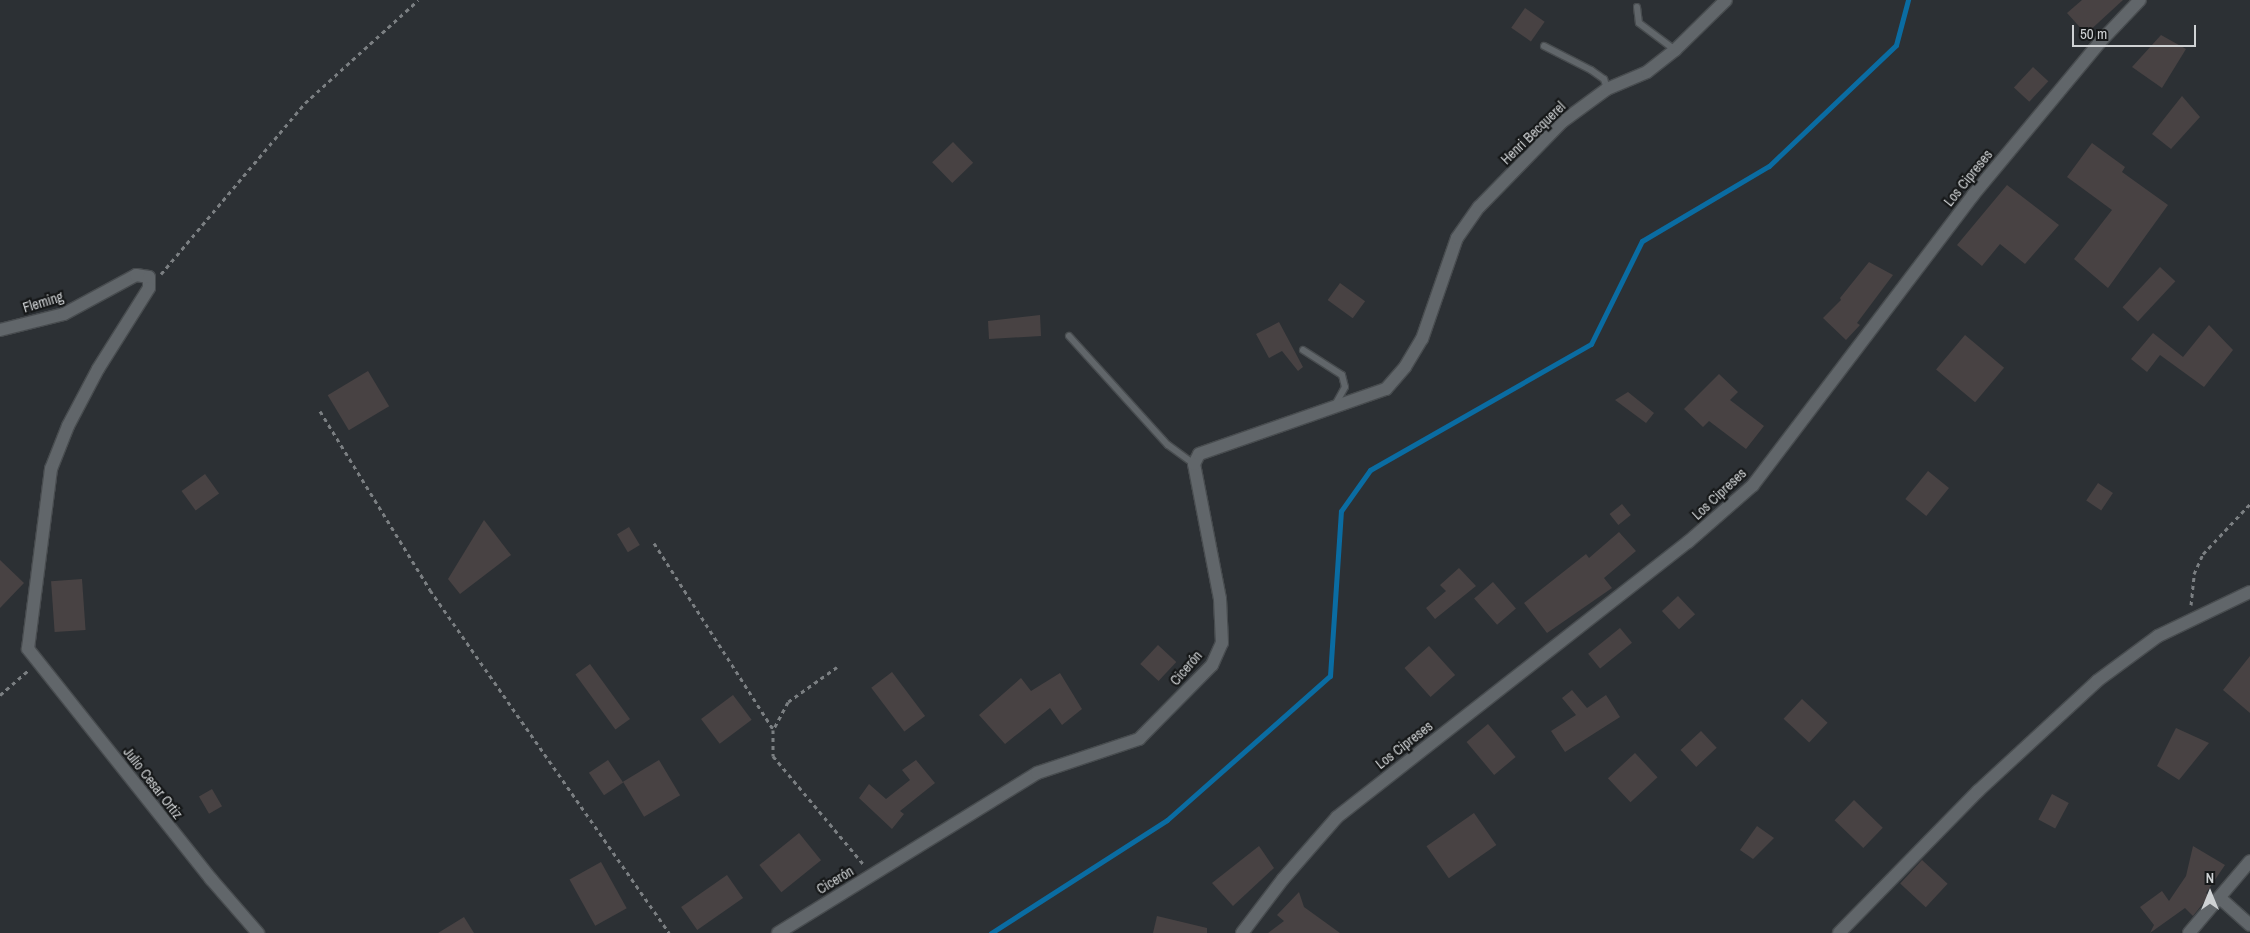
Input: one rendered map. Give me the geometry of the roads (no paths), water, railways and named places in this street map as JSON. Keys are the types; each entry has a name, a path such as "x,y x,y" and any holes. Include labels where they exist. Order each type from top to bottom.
{"street":[{"name":"Henri Becquerel","path":"1334,406 1386,390 1405,367 1422,339 1457,238 1479,207 1562,122 1607,89 1647,72 1676,50 1726,0"},
{"name":"Los Cipreses","path":"1242,933 1283,879 1337,817 1703,530 1753,485 1973,195 2099,43 2140,0"},
{"name":"Fleming","path":"0,330 64,314 119,282 136,275 149,277 149,288 98,369 68,426 51,469 28,649"},
{"path":"1194,464 1199,454 1334,406"},
{"name":"Cicerón","path":"778,933 1037,773 1139,739 1212,665 1222,643 1220,599 1194,464"},
{"path":"1839,933 1978,791 2097,681 2158,636 2190,618 2250,592"},
{"name":"Julio Cesar Ortiz","path":"28,649 210,879 258,933"},
{"path":"2189,933 2250,861"},
{"path":"2220,898 2250,925"}],"lane":[{"path":"1637,8 1639,23 1676,50"},
{"path":"1544,46 1591,70 1604,80 1607,89"},
{"path":"1069,336 1168,445 1194,464"},
{"path":"1303,350 1342,375 1345,387 1334,406"}],"waterway":[{"path":"991,933 1167,820 1330,676 1341,511 1370,470 1591,344 1642,241 1769,166 1896,45 1908,0"}]}
